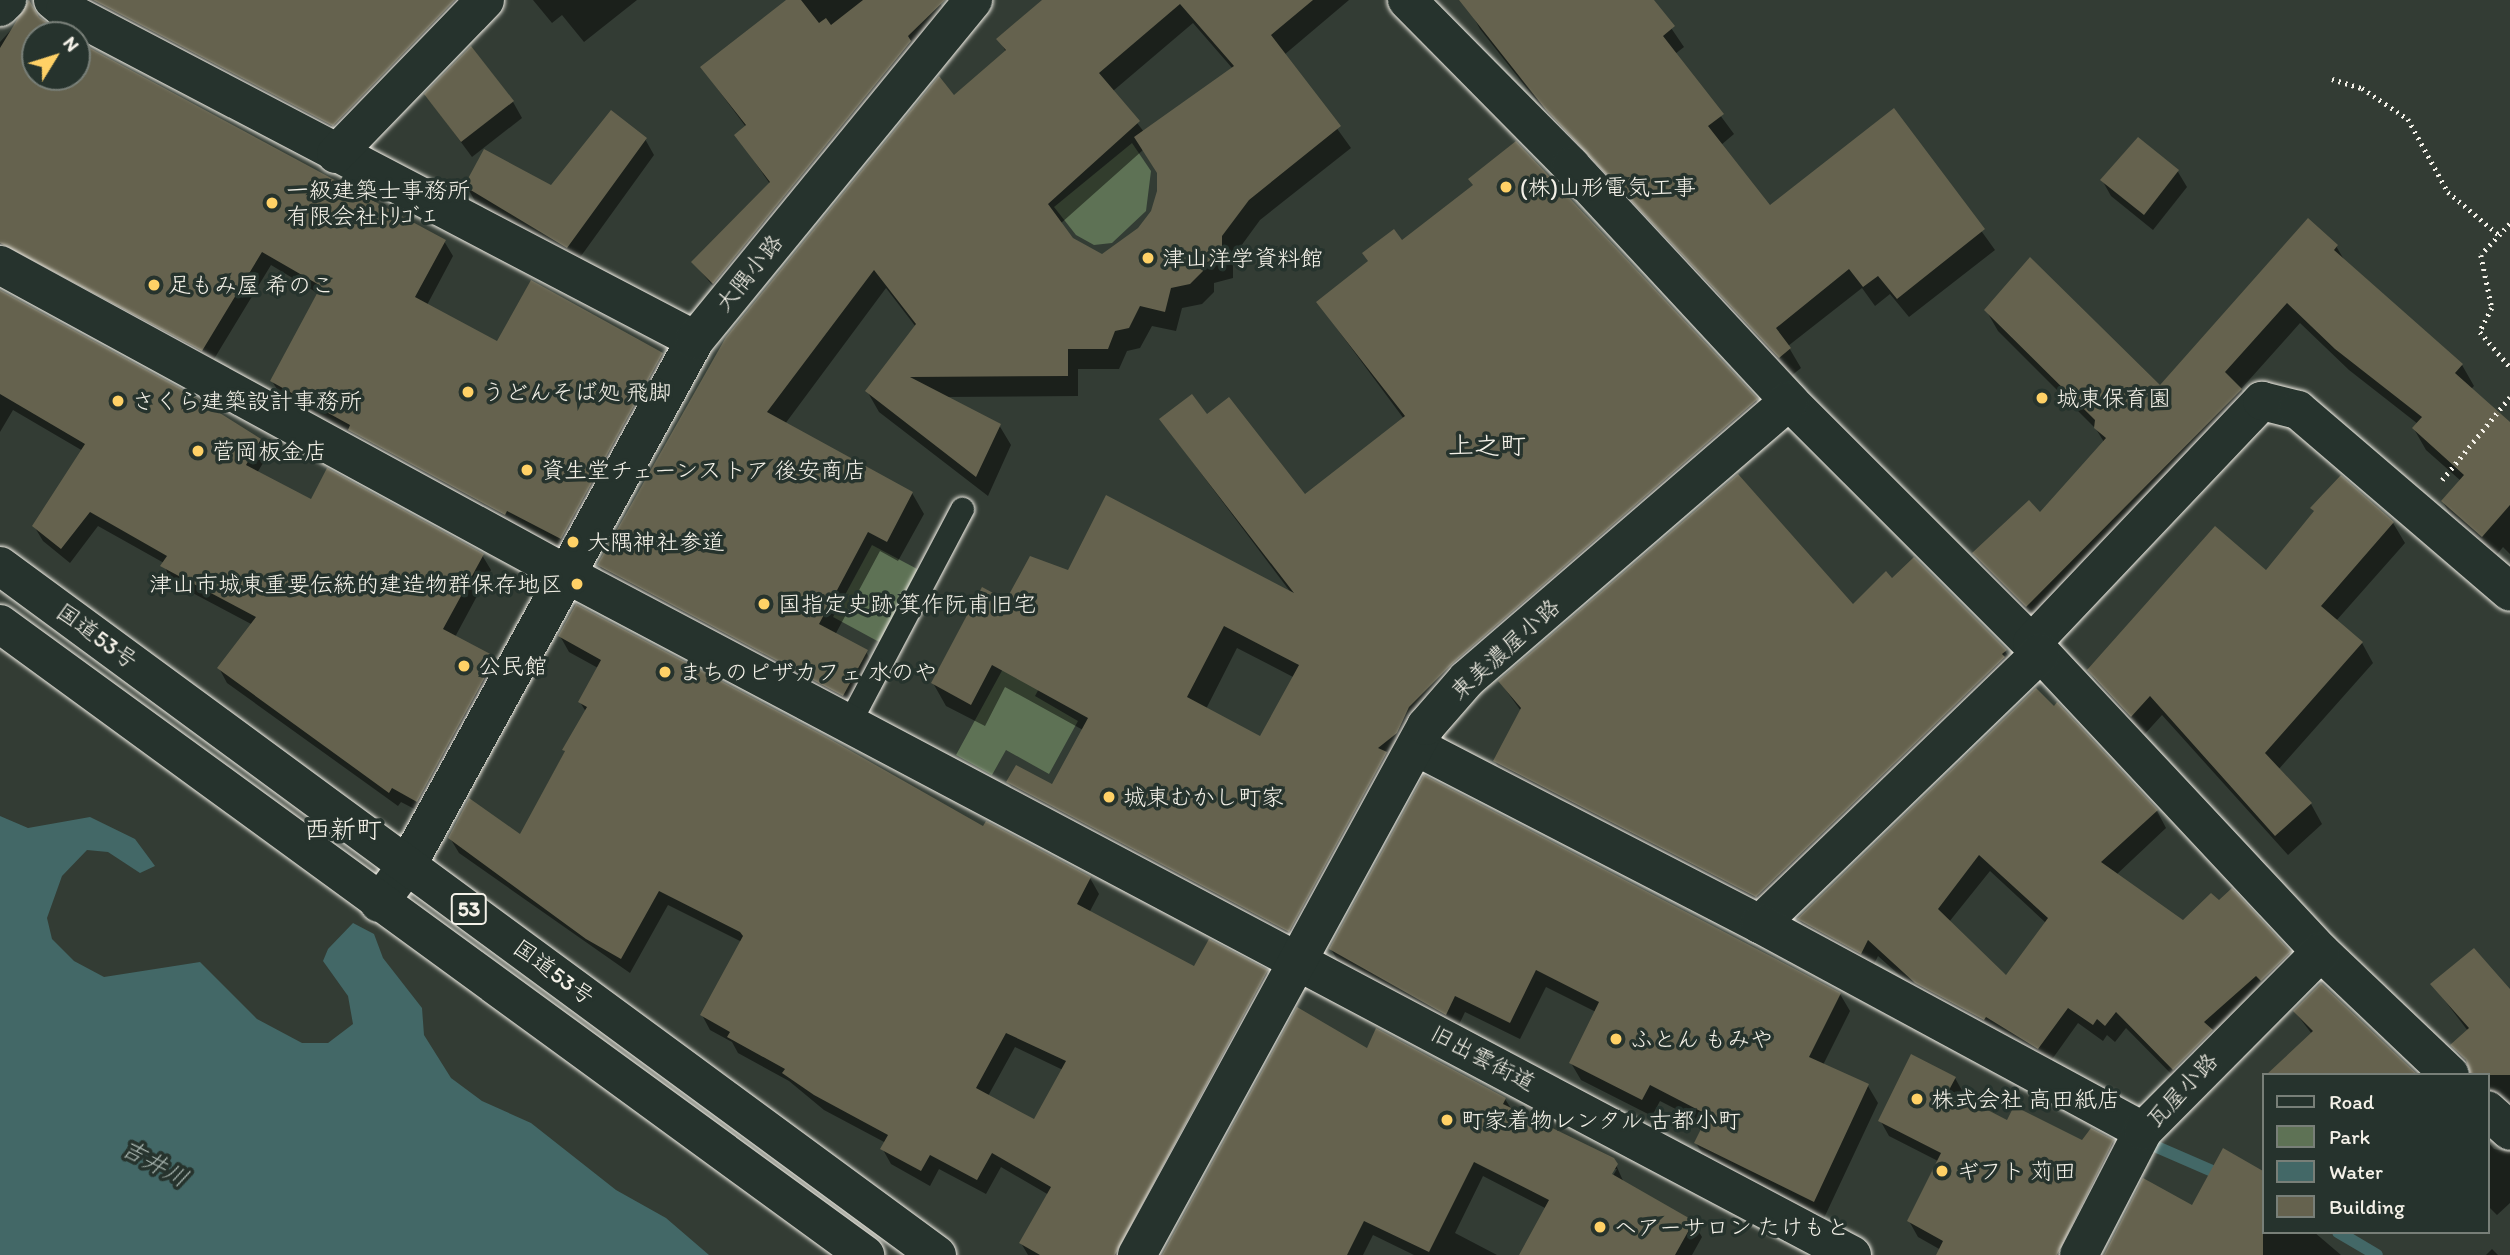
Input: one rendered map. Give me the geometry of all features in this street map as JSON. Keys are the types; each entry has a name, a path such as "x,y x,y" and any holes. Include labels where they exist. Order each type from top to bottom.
{"main road":[{"path":"0,7 7,0"},
{"path":"53,0 336,154 695,341"},
{"path":"336,154 485,0"},
{"name":"大隅小路","path":"379,903 408,864 695,341 973,0"},
{"path":"1407,0 1571,166 1789,401 2037,648 2321,952 2448,1073"},
{"name":"旧出雲街道","path":"0,265 568,575 850,721 1852,1255"},
{"name":"東美濃屋小路","path":"1137,1255 1417,747 1426,726 1467,679 1789,401"},
{"path":"1760,924 2037,648 2262,401 2298,410 2510,592"},
{"name":"国道53号","path":"0,566 937,1255"},
{"name":"国道53号","path":"0,624 865,1255"},
{"path":"1417,747 1760,924 2143,1131"},
{"name":"瓦屋小路","path":"2078,1255 2143,1131 2321,952"},
{"path":"2489,1112 2510,1131"}],"lane":[{"path":"850,721 962,509"}],"path":[{"path":"2332,79 2362,88 2408,119 2448,192 2499,235"},
{"path":"2510,224 2481,255 2492,308 2480,332 2510,367"},
{"path":"2419,515 2447,471 2510,397"}],"green space":[{"path":"1132,143 1151,171 1146,211 1112,243 1094,245 1076,235 1054,207"},
{"path":"872,545 919,570 881,643 833,617"},
{"path":"1029,621 1065,641 1035,696 1078,721 1049,774 1006,750 992,775 956,755"}],"water":[{"name":"吉井川","path":"0,816 28,828 90,817 135,839 155,866 140,873 108,852 87,850 62,876 47,918 52,939 74,961 104,977 200,962 257,1019 302,1043 328,1043 353,1024 348,996 323,961 328,949 353,923 374,934 383,958 422,1008 424,1035 451,1078 482,1101 531,1123 616,1190 666,1218 709,1255 0,1255"}],"building":[{"path":"29,0 39,17 45,21 21,21 21,91 91,91 91,49 446,240 415,297 497,341 531,280 663,353 561,539 507,511 505,515 348,430 350,425 270,381 321,286 262,252 202,351 0,243 0,48"},
{"path":"93,0 455,0 333,126"},
{"path":"786,0 801,0 819,23 826,18 831,25 863,0 945,0 908,36 911,41 713,284 691,262 770,182 734,135 746,125 700,67"},
{"path":"1042,0 1313,0 1271,35 1341,126 1249,200 1222,236 1222,258 1203,263 1203,271 1190,284 1171,288 1165,312 1140,306 1129,328 1115,331 1108,349 1068,349 1068,376 910,377 1001,424 976,477 865,391 916,324 874,270 767,412 913,492 887,542 868,532 819,624 868,650 843,696 597,565 726,337 939,76 954,95 1006,50 996,39","holes":["1180,4 1234,66 1134,137 1157,173 1157,191 1151,211 1138,228 1102,254 1073,238 1048,204 1140,121 1099,73"]},
{"path":"1459,0 1654,0 1675,26 1663,36 1724,114 1708,126 1770,205 1894,108 1985,229 1897,299 1878,276 1863,287 1849,269 1776,328 1791,348 1779,358 1546,110"},
{"path":"471,46 514,101 461,142 424,94"},
{"path":"611,110 647,138 567,248 464,186 484,149 551,185"},
{"path":"2138,137 2179,170 2144,215 2100,180"},
{"path":"1516,141 1758,399 1453,663 1409,707 1397,733 1378,748 1387,752 1289,932 1006,782 1016,765 1052,784 1088,718 992,665 971,705 931,683 982,587 1006,600 1030,556 1068,570 1106,495 1294,593 1159,419 1192,394 1207,414 1229,397 1305,494 1405,416 1316,302 1368,261 1362,253 1394,229 1402,240 1473,185 1468,179","holes":["1224,626 1299,665 1260,736 1187,697"]},
{"path":"2308,218 2338,245 2334,250 2463,364 2455,373 2510,422 2510,505 2482,537 2441,501 2464,475 2412,428 2422,417 2335,349 2287,303 2225,372 2242,389 2026,607 1972,553 2029,500 2040,512 2106,438 2094,428 2095,420 1984,310 2030,257 2160,385"},
{"path":"0,290 180,388 261,439 246,465 311,499 327,468 484,554 443,629 496,657 417,802 392,788 389,793 217,668 256,617 160,566 167,556 90,512 61,549 32,526 85,444 0,394"},
{"path":"1738,474 1853,604 1886,571 1892,578 1914,557 2007,650 2002,654 2005,657 1756,897 1493,761 1521,708 1498,681"},
{"path":"2341,475 2394,522 2321,606 2363,642 2265,753 2312,803 2275,836 2150,696 2131,717 2087,670 2215,526 2266,570 2314,511 2310,508"},
{"path":"576,604 823,735 983,826 986,821 1091,877 1077,904 1194,966 1209,939 1268,970 1115,1255 1040,1255 1019,1243 1051,1187 992,1153 977,1180 930,1155 921,1171 880,1149 888,1135 814,1095 782,1073 785,1069 727,1037 730,1032 700,1015 743,936 740,932 659,891 621,959 586,939 448,838 469,798 520,834 587,707 578,702 601,660 558,636","holes":["1006,1033 1066,1061 1034,1119 976,1088"]},
{"path":"2036,688 2054,706 2057,702 2158,810 2101,862 2183,920 2211,893 2219,900 2232,888 2291,952 2261,981 2256,976 2204,1022 2213,1030 2173,1070 2116,1012 2105,1026 2097,1019 2093,1025 2068,1008 2038,1049 1986,1017 1984,1020 1915,983 1868,940 1861,954 1797,919","holes":["1979,855 2048,918 2006,975 1938,909"]},
{"path":"1424,775 1841,993 1809,1057 1869,1084 1814,1202 1694,1143 1708,1115 1650,1085 1642,1100 1569,1063 1599,1002 1536,970 1510,1023 1455,996 1446,1015 1329,949"},
{"path":"2474,948 2510,989 2510,1075 2470,1073 2466,1060 2450,1045 2469,1028 2430,984"},
{"path":"2321,983 2416,1073 2268,1073 2313,1031 2293,1011"},
{"path":"1297,1007 1367,1048 1376,1028 1506,1098 1503,1104 1614,1158 1618,1164 1612,1174 1694,1221 1675,1255 1519,1255 1549,1200 1474,1162 1429,1252 1364,1221 1347,1255 1162,1255"},
{"path":"1911,1054 1956,1077 1949,1090 2007,1120 2014,1106 2082,1140 2091,1128 2114,1140 2057,1255 1936,1255 1943,1241 1907,1221 1941,1153 1878,1121"},
{"path":"2223,1148 2262,1170 2263,1255 2104,1255 2143,1178 2192,1205"}],"waterway":[{"path":"2146,1152 2150,1144 2224,1176"},
{"path":"2341,1234 2377,1255"}],"place":[{"name":"(株)山形電気工事","path":"1506,187"},
{"name":"一級建築士事務所 有限会社ﾄﾘｺﾞｴ","path":"272,203"},
{"name":"津山洋学資料館","path":"1148,258"},
{"name":"足もみ屋 希のこ","path":"154,285"},
{"name":"うどんそば処 飛脚","path":"468,392"},
{"name":"城東保育園","path":"2042,398"},
{"name":"さくら建築設計事務所","path":"118,401"},
{"name":"菅岡板金店","path":"198,451"},
{"name":"資生堂チェーンストア 後安商店","path":"527,470"},
{"name":"大隅神社参道","path":"573,542"},
{"name":"津山市城東重要伝統的建造物群保存地区","path":"577,584"},
{"name":"国指定史跡 箕作阮甫旧宅","path":"764,604"},
{"name":"公民館","path":"464,666"},
{"name":"まちのピザカフェ 水のや","path":"665,672"},
{"name":"城東むかし町家","path":"1109,797"},
{"name":"ふとん もみや","path":"1616,1039"},
{"name":"株式会社 高田紙店","path":"1917,1099"},
{"name":"町家着物レンタル 古都小町","path":"1447,1120"},
{"name":"ギフト 苅田","path":"1942,1171"},
{"name":"ヘアーサロン たけもと","path":"1600,1227"}],"district":[{"name":"上之町","path":"1487,446"},
{"name":"西新町","path":"343,830"}]}
